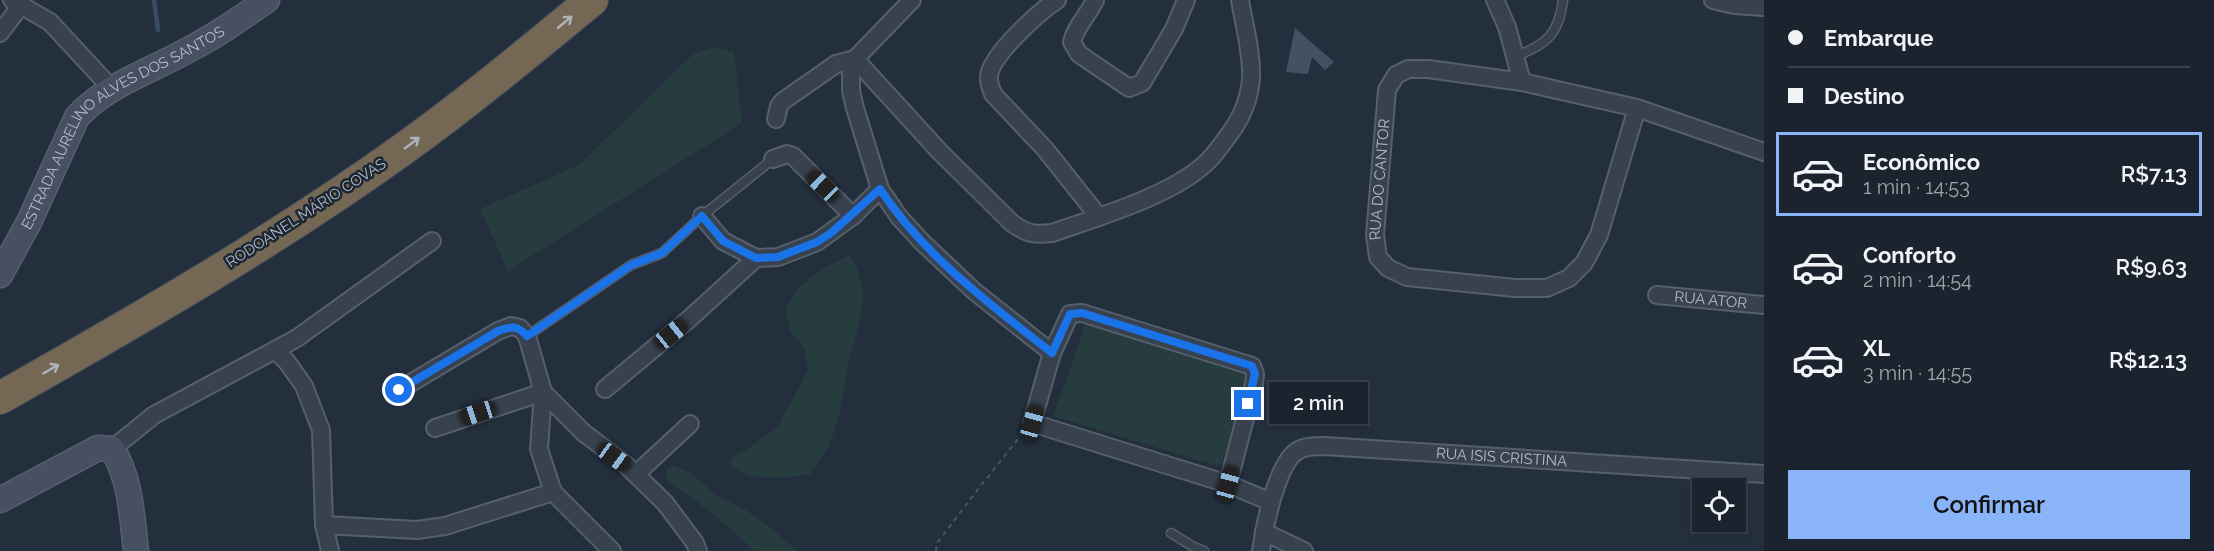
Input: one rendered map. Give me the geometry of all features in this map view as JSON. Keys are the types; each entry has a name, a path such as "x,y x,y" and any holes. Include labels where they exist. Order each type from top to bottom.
{"highway":[{"name":"RODOANEL MÁRIO COVAS","path":"0,398 152,312 337,195 407,147 592,0"}],"main road":[{"name":"ESTRADA AURELINO ALVES DOS SANTOS","path":"0,275 29,222 77,117 87,106 112,89 190,50 267,0"},
{"path":"0,500 98,448 112,449 123,472 131,504 136,551"}],"street":[{"path":"776,119 779,105 783,101 836,64 855,58 912,0"},
{"path":"1057,0 1033,19 992,65 989,82 993,94 1045,149 1099,217"},
{"path":"1095,0 1074,34 1072,42 1079,54 1129,88 1142,83 1174,29 1186,0"},
{"path":"855,58 940,152 1013,224 1036,235 1052,233 1099,217 1159,192 1186,178 1208,162 1239,121 1247,99 1251,78 1250,62 1240,0"},
{"path":"1495,0 1507,27 1521,82"},
{"path":"1713,0 1734,5 1764,7"},
{"path":"0,33 17,2 50,22 112,89"},
{"path":"855,58 851,72 851,91 855,108 880,189 898,217 974,291 1052,353"},
{"name":"RUA DO CANTOR","path":"1637,108 1599,235 1584,262 1569,278 1547,288 1515,288 1407,277 1388,268 1378,257 1375,235 1387,90 1396,75 1408,69 1428,69 1521,82 1637,108 1764,152"},
{"path":"773,159 786,154 793,156 853,216"},
{"path":"702,216 723,241 756,258 778,257 817,242 853,216 880,189"},
{"path":"112,449 154,415 297,338 432,242"},
{"path":"605,388 688,320 756,258"},
{"name":"RUA ATOR","path":"1657,295 1764,305"},
{"path":"1228,484 1254,384 1255,374 1252,366 1082,313 1070,314 1052,353 1032,423 1228,484 1271,502 1261,551"},
{"path":"399,390 498,331 511,326 520,328 527,336 543,392 539,449 553,492 612,551"},
{"path":"275,350 287,362 304,386 321,430 324,525 330,551"},
{"path":"435,428 543,392"},
{"path":"543,392 584,433 636,474 665,503 698,551"},
{"path":"636,474 690,424"},
{"name":"RUA ISIS CRISTINA","path":"1271,502 1284,468 1294,452 1303,448 1324,446 1764,474"},
{"path":"324,525 389,529 427,528 480,516 553,492"},
{"path":"1264,532 1304,551"}],"lane":[{"path":"1516,56 1546,42 1555,31 1563,0"},
{"path":"527,336 631,265 662,253 702,216 773,159"},
{"path":"1171,533 1204,551"}],"path":[{"path":"936,551 937,543 958,515 1032,423"}],"green space":[{"path":"715,47 734,52 742,123 508,271 480,209 579,165 693,54"},
{"path":"850,255 857,267 864,293 839,416 829,447 810,474 782,478 749,476 728,464 732,458 778,426 808,370 805,349 790,332 786,309 798,288 822,269"},
{"path":"1086,324 1248,373 1221,467 1053,416"},
{"path":"672,465 689,472 715,494 744,509 773,529 797,551 755,551 707,509 667,481 666,470"}],"building":[{"path":"1295,28 1334,62 1325,70 1312,57 1308,74 1286,72"}],"waterway":[{"path":"154,0 158,30"}],"route":[{"path":"399,390 498,331 511,326 520,328 527,336 631,265 662,253 702,216 723,241 756,258 778,257 817,242 831,233 853,216 880,189 898,217 922,242 974,291 1052,353 1070,314 1082,313 1252,366 1255,374 1254,384 1248,404"}]}
